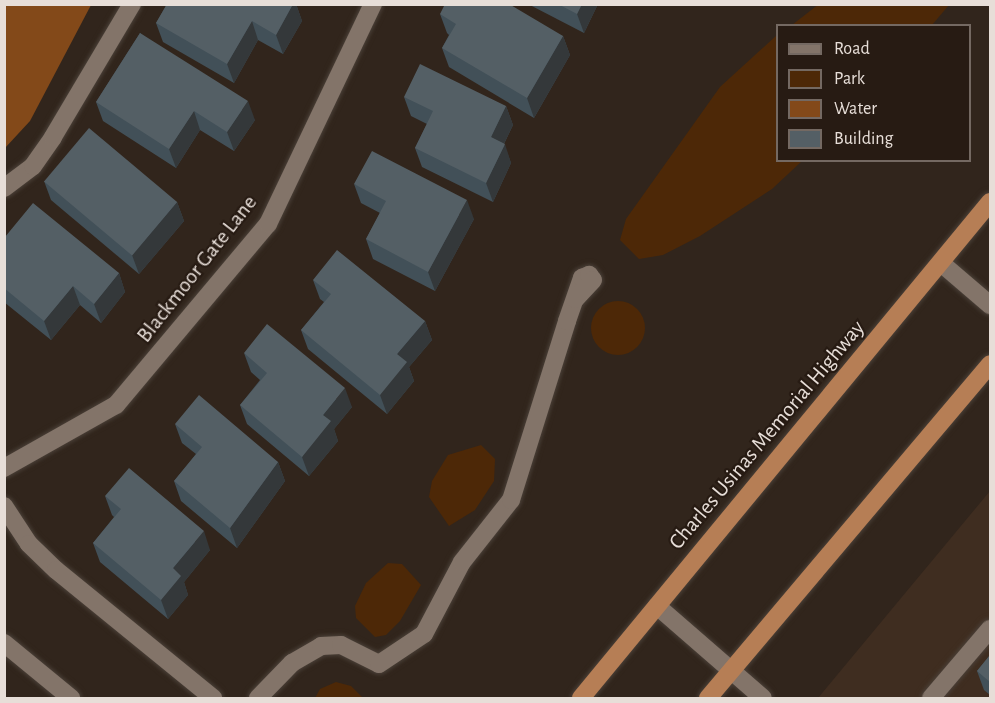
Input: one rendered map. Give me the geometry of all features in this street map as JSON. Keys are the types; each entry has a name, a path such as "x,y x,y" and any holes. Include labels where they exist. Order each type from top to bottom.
{"highway":[{"name":"Charles Usinas Memorial Highway","path":"581,699 990,202"},
{"path":"708,699 990,364"}],"street":[{"path":"4,188 33,165 53,138 132,4"},
{"name":"Blackmoor Gate Lane","path":"4,468 116,405 268,224 374,4"},
{"path":"941,263 990,304"},
{"path":"258,699 292,663 321,646 341,645 379,664 424,634 462,562 511,500 575,299"},
{"path":"4,506 28,544 49,564 213,699"},
{"path":"657,606 763,699"},
{"path":"931,699 990,629"},
{"path":"4,644 71,699"}],"shaded area":[{"path":"990,491 990,698 818,698"}],"green space":[{"path":"819,4 949,4 933,24 793,24"},
{"path":"776,36 776,162 801,162 772,189 700,236 663,255 639,259 620,240 626,219 720,87"},
{"path":"618,301 628,303 637,309 643,318 645,328 643,338 637,347 628,353 618,355 608,353 599,347 593,338 591,328 593,318 599,309 608,303"},
{"path":"481,445 495,459 494,481 475,510 449,526 429,497 432,481 448,455"},
{"path":"388,563 402,564 421,585 400,621 386,635 375,637 356,618 355,606 366,583"},
{"path":"336,682 351,686 363,698 315,698 320,689"}],"water":[{"path":"5,4 91,5 30,121 5,148"}],"building":[{"path":"167,4 293,4 276,35 252,21 227,64 156,23"},
{"path":"445,4 509,4 563,36 527,98 442,48 456,24 440,14"},
{"path":"558,4 582,4 577,14"},
{"path":"140,33 248,101 227,132 194,111 169,149 96,102"},
{"path":"420,64 506,106 491,137 505,144 486,183 415,148 433,111 404,97"},
{"path":"89,128 177,202 132,256 44,182"},
{"path":"372,151 467,200 428,272 366,239 386,201 354,184"},
{"path":"33,203 119,273 94,304 73,286 44,321 4,288 4,237"},
{"path":"337,250 425,321 397,354 407,362 380,395 301,330 331,294 313,280"},
{"path":"267,324 345,388 323,415 331,421 302,457 240,405 267,373 244,353"},
{"path":"199,395 278,462 230,528 174,481 202,447 175,424"},
{"path":"129,468 204,531 173,568 181,576 161,600 93,543 121,509 105,496"},
{"path":"990,655 990,682 977,671"}]}
